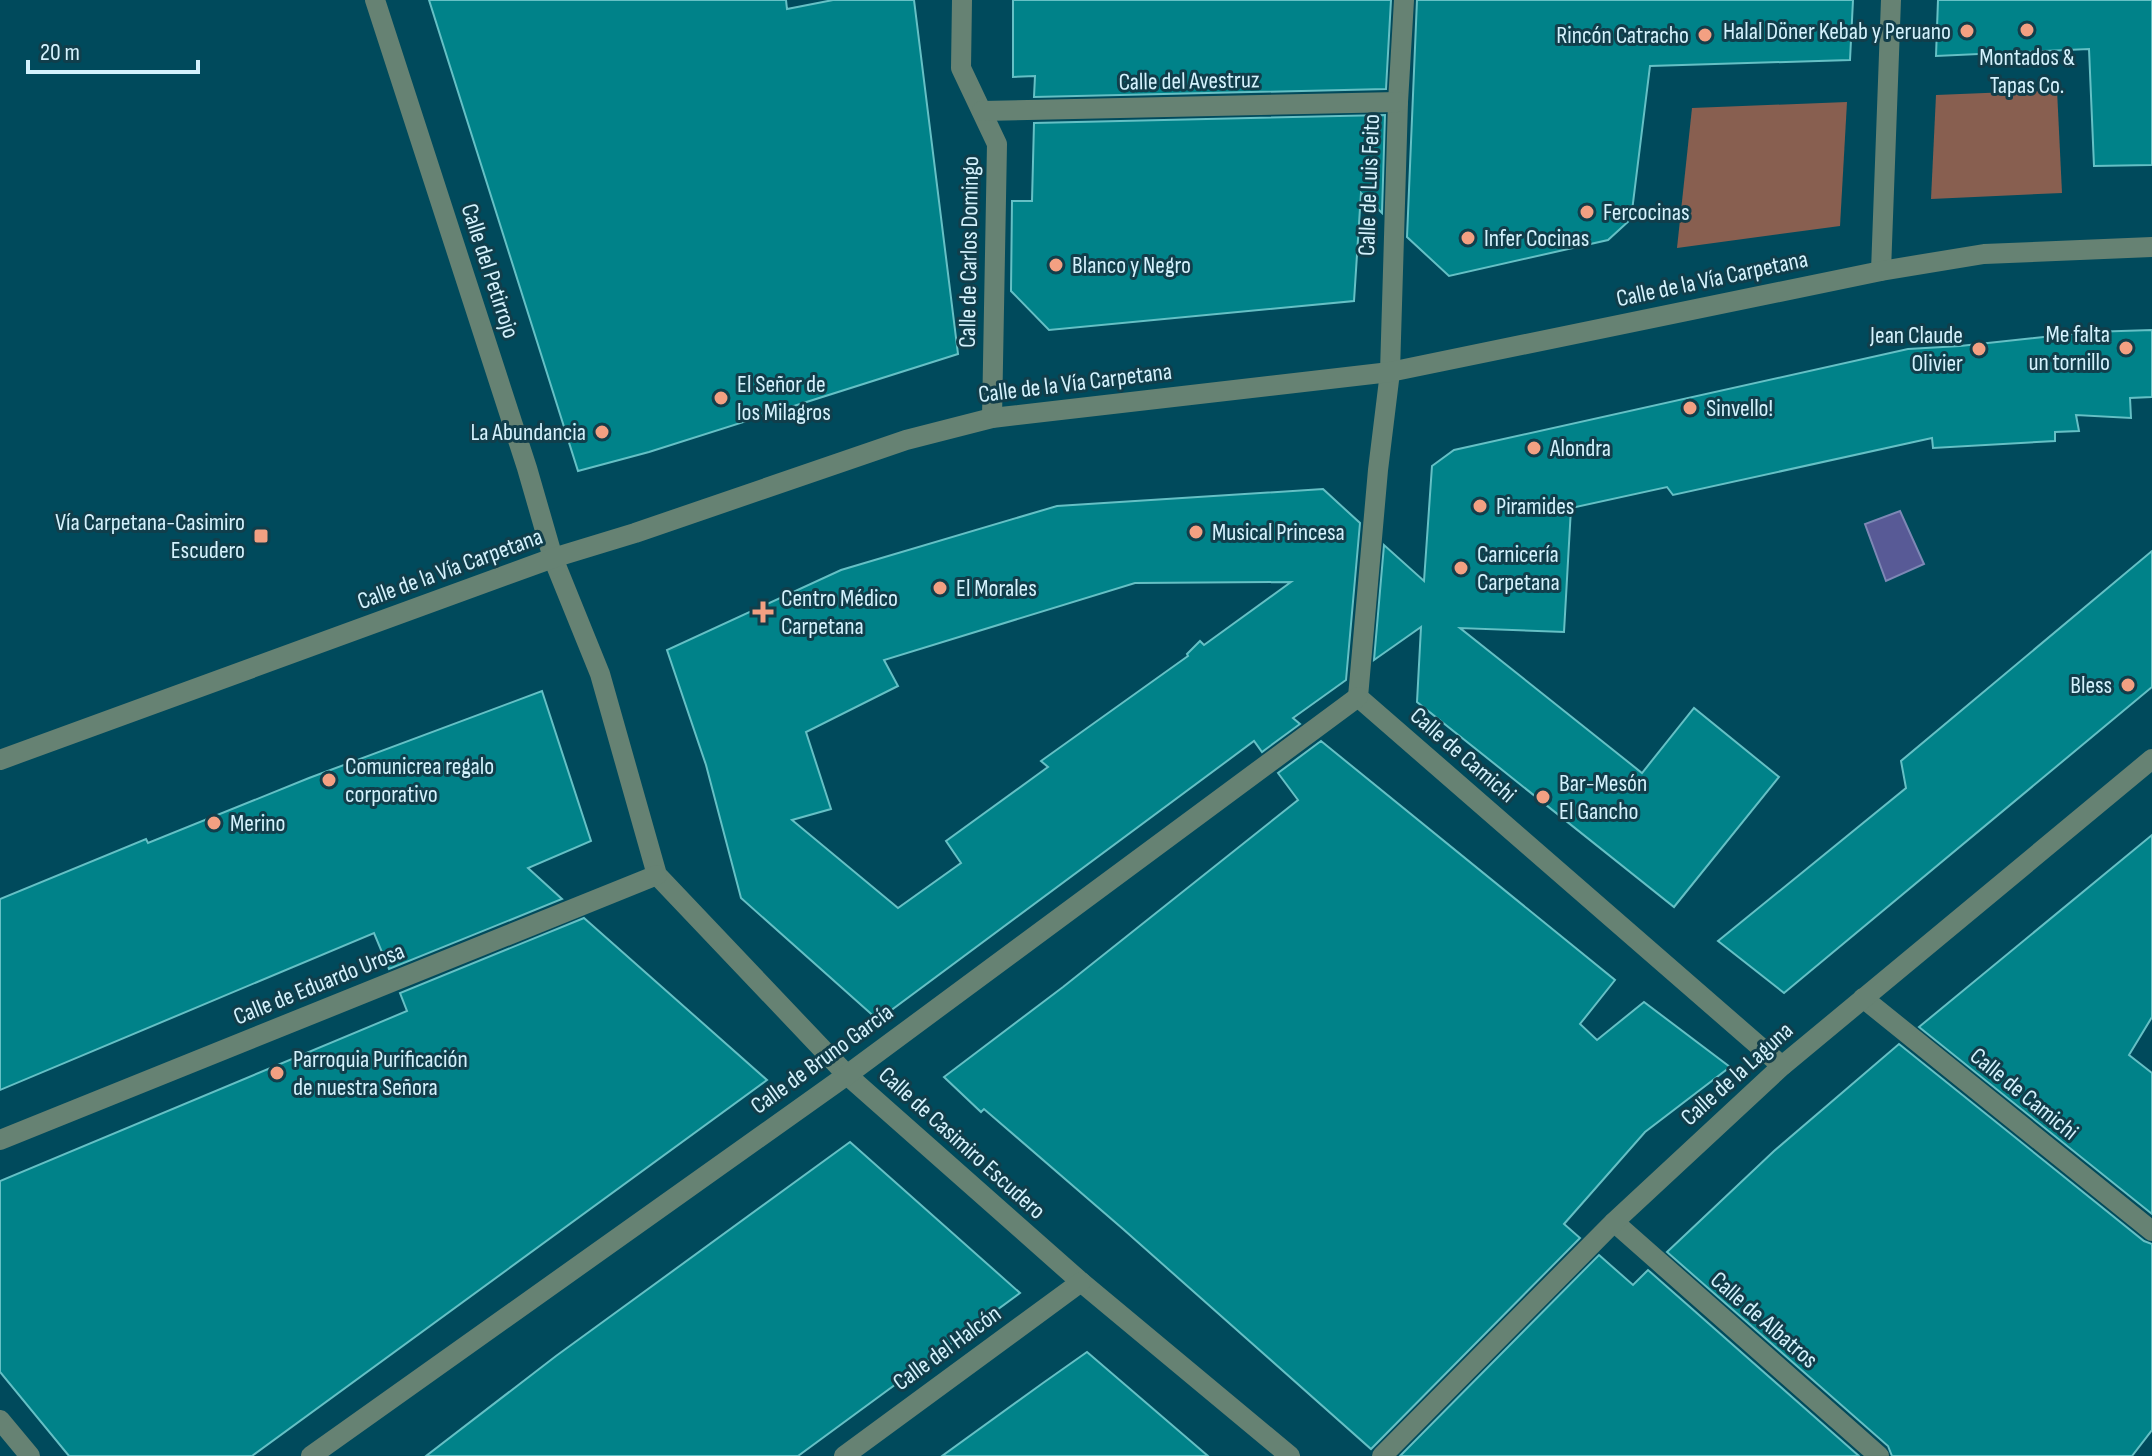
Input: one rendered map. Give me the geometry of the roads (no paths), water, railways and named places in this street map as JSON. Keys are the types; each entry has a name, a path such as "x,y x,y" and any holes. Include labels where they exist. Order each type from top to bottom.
{"street":[{"name":"Calle del Petirrojo","path":"375,0 553,558"},
{"name":"Calle de Carlos Domingo","path":"962,0 961,68 997,144 992,418"},
{"name":"Calle de Luis Feito","path":"1390,372 1404,0"},
{"path":"1881,271 1891,0"},
{"name":"Calle del Avestruz","path":"982,111 1398,102"},
{"name":"Calle de la Vía Carpetana","path":"0,760 553,558 906,440 992,418 1390,372 1881,271 1984,254 2152,247"},
{"path":"1358,697 1390,372"},
{"name":"Calle de Casimiro Escudero","path":"553,558 600,674 657,875 847,1075 1081,1282 1290,1456"},
{"name":"Calle de Camichi","path":"1358,697 1782,1066"},
{"name":"Calle de Bruno García","path":"311,1456 847,1075 1358,697"},
{"name":"Calle de la Laguna","path":"1382,1456 1614,1222 1782,1066 2152,759"},
{"name":"Calle de Eduardo Urosa","path":"0,1140 657,875"},
{"name":"Calle de Camichi","path":"1863,998 2152,1231"},
{"name":"Calle de Albatros","path":"1614,1222 1879,1456"},
{"name":"Calle del Halcón","path":"844,1456 1081,1282"},
{"path":"0,1420 30,1456"}],"water":[{"path":"1900,511 1924,564 1886,581 1865,524"}],"place":[{"name":"Montados & Tapas Co.","path":"2027,30"},
{"name":"Halal Döner Kebab y Peruano","path":"1967,31"},
{"name":"Rincón Catracho","path":"1705,35"},
{"name":"Fercocinas","path":"1587,212"},
{"name":"Infer Cocinas","path":"1468,238"},
{"name":"Blanco y Negro","path":"1056,265"},
{"name":"Me falta un tornillo","path":"2126,348"},
{"name":"Jean Claude Olivier","path":"1979,349"},
{"name":"El Señor de los Milagros","path":"721,398"},
{"name":"Sinvello!","path":"1690,408"},
{"name":"La Abundancia","path":"602,432"},
{"name":"Alondra","path":"1534,448"},
{"name":"Piramides","path":"1480,506"},
{"name":"Musical Princesa","path":"1196,532"},
{"name":"Vía Carpetana-Casimiro Escudero","path":"261,536"},
{"name":"Carnicería Carpetana","path":"1461,568"},
{"name":"El Morales","path":"940,588"},
{"name":"Centro Médico Carpetana","path":"763,612"},
{"name":"Bless","path":"2128,685"},
{"name":"Comunicrea regalo corporativo","path":"329,780"},
{"name":"Bar-Mesón El Gancho","path":"1543,797"},
{"name":"Merino","path":"214,823"},
{"name":"Parroquia Purificación de nuestra Señora","path":"277,1073"}]}
